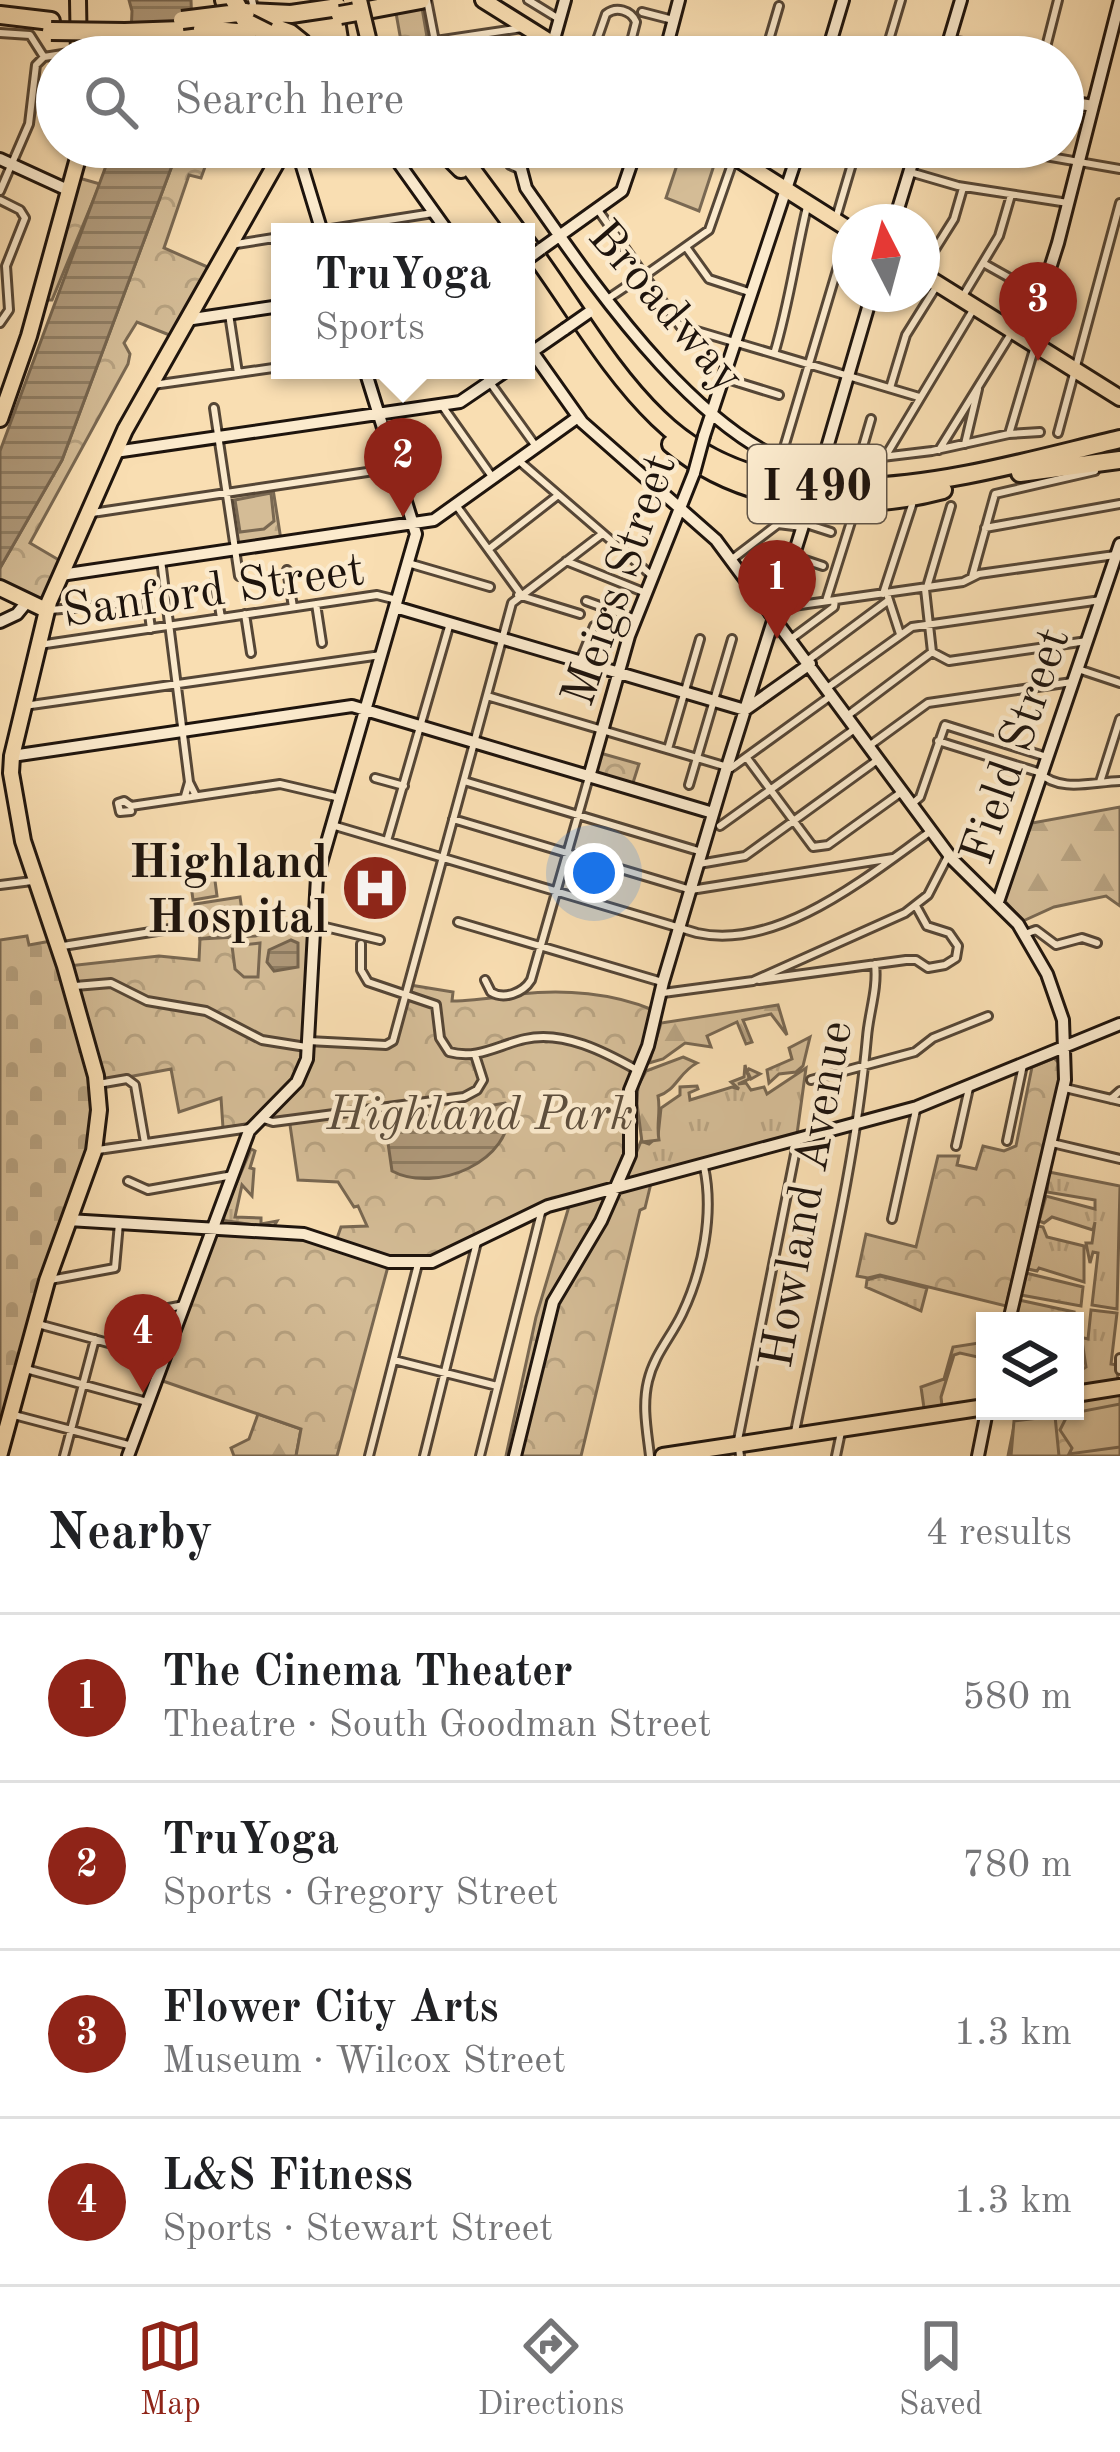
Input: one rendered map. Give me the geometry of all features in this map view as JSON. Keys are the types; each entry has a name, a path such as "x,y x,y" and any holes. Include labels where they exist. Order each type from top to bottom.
{"highway":[{"path":"194,0 246,26"},
{"path":"182,25 216,35 288,14 425,2"},
{"path":"318,36 325,22 363,5"},
{"path":"6,15 51,26"},
{"path":"246,26 248,19 272,36"},
{"path":"0,28 246,26 279,27 289,36"},
{"path":"460,168 500,223"},
{"path":"474,168 513,223"},
{"name":"I 490","path":"535,258 620,388 662,429 731,466 805,483 892,486 1005,471"},
{"path":"662,429 755,466 787,473 823,472 869,479 971,478"},
{"path":"662,429 686,456 722,479 811,498 893,500 971,478"},
{"path":"1005,471 1120,440"},
{"path":"1005,471 1120,463"}],"main road":[{"path":"78,0 79,36"},
{"path":"303,0 312,6 363,5 370,36"},
{"path":"483,0 513,15 536,36"},
{"path":"0,419 73,168"},
{"path":"0,1453 47,1281 94,1151 100,1110 98,1084 71,986 19,822 12,756 45,616 115,452 274,168"},
{"path":"757,168 832,219"},
{"path":"940,285 1120,398"},
{"path":"0,401 13,370"},
{"path":"5,592 45,616"},
{"path":"1084,1393 1120,1387"},
{"path":"663,1456 739,1450 794,1436 976,1410"}],"street":[{"path":"528,0 559,19"},
{"path":"554,36 565,0"},
{"path":"670,36 680,0"},
{"path":"832,36 843,0"},
{"path":"890,36 901,0"},
{"path":"951,36 961,0"},
{"path":"1049,36 1058,0"},
{"path":"1084,128 1117,0"},
{"path":"425,2 432,36"},
{"path":"770,36 778,6"},
{"path":"598,36 606,14 625,11 636,22 632,36"},
{"path":"642,11 674,20"},
{"path":"471,36 527,27"},
{"path":"0,28 30,35 36,44"},
{"path":"0,322 9,310 6,266 25,218 0,195 6,162 29,124 36,65"},
{"path":"1084,104 1090,105"},
{"path":"1084,161 1120,169"},
{"path":"6,162 69,188"},
{"path":"300,168 316,223"},
{"path":"402,168 442,223"},
{"name":"Broadway","path":"513,168 521,169 526,188 606,300 711,413 752,447 823,472"},
{"path":"535,250 624,189 631,168"},
{"path":"535,346 710,227 730,168"},
{"name":"Meigs Street","path":"485,980 493,995 520,991 531,980 618,672 694,472 794,168"},
{"path":"848,204 854,168"},
{"path":"900,204 911,168"},
{"path":"1009,434 1074,168"},
{"path":"910,172 963,187 1065,202"},
{"path":"940,242 954,219 963,187"},
{"path":"884,457 968,303 983,263 1000,236 1011,194"},
{"path":"1058,433 1120,203"},
{"path":"774,354 790,300 789,280 808,204"},
{"path":"598,210 680,326 919,397"},
{"path":"370,223 435,213"},
{"path":"230,245 271,238"},
{"path":"686,247 709,279 752,293"},
{"path":"983,263 1040,295"},
{"path":"781,461 832,277"},
{"path":"186,320 271,307"},
{"path":"515,1456 554,1302 601,1222 630,1155 628,1099 648,1046 700,858 718,819 727,766 823,472 867,312"},
{"path":"890,388 907,332 920,312"},
{"path":"229,314 238,373"},
{"path":"939,450 1012,332"},
{"path":"535,359 578,417 716,540 775,612 949,854 1025,934 1057,996 1065,1046 1064,1088 1011,1312"},
{"path":"149,386 271,369"},
{"path":"724,378 779,394"},
{"path":"10,1414 130,1451 250,1128 297,1082 305,1067 315,888 416,534 368,379"},
{"path":"488,379 536,447"},
{"path":"115,452 464,400 494,379"},
{"path":"965,444 978,386"},
{"path":"441,404 493,478"},
{"path":"214,408 239,576"},
{"path":"61,575 434,520 578,417"},
{"path":"859,460 871,419"},
{"path":"823,472 859,460 1040,432"},
{"path":"518,460 653,577"},
{"path":"972,577 995,494 1120,463"},
{"path":"88,513 396,468"},
{"path":"489,550 558,495"},
{"path":"985,528 1120,504"},
{"path":"456,505 519,594 580,614"},
{"path":"745,710 886,596 912,505"},
{"path":"932,652 926,587 951,506"},
{"path":"791,639 834,607 831,601 855,509"},
{"path":"731,560 778,524 832,532"},
{"path":"71,986 111,983 148,1001 206,1011 262,1040 392,1043 511,606 519,594 602,534"},
{"path":"775,612 886,596 1118,549"},
{"name":"Field Street","path":"998,902 1118,549"},
{"path":"793,556 823,566"},
{"path":"161,560 184,731 189,782 185,798"},
{"path":"566,561 646,593"},
{"path":"408,563 490,587"},
{"path":"287,570 293,607"},
{"path":"215,581 220,618"},
{"path":"146,591 152,629"},
{"path":"2,621 14,607 5,592"},
{"name":"Sanford Street","path":"38,645 377,595 396,603"},
{"path":"886,596 900,634"},
{"path":"487,696 733,767 900,634 930,624 1101,599"},
{"path":"586,601 636,620"},
{"path":"2,621 27,603"},
{"path":"396,603 745,710"},
{"path":"45,616 121,604"},
{"path":"316,604 322,643"},
{"path":"245,614 251,653"},
{"path":"387,841 450,623"},
{"path":"580,661 594,626"},
{"path":"668,749 700,639"},
{"path":"689,785 732,640"},
{"path":"932,652 949,662 1087,641"},
{"path":"847,716 932,652"},
{"path":"24,706 381,655"},
{"path":"869,746 928,704 1075,675 1120,683"},
{"path":"12,756 352,706 718,819 770,790 856,728"},
{"path":"1100,782 1120,719"},
{"path":"912,804 920,797 945,725 1047,757"},
{"path":"938,741 1070,786 1120,781"},
{"path":"747,758 813,847 828,845 903,791"},
{"path":"464,781 700,858 743,857 879,759"},
{"path":"375,778 404,786"},
{"path":"189,782 196,796"},
{"path":"130,811 119,812 118,803 130,806 285,784 340,798"},
{"path":"453,819 691,890 894,857"},
{"path":"332,824 722,937 756,932 845,894 932,831"},
{"path":"752,981 916,906 934,886 949,854"},
{"path":"0,886 36,881"},
{"path":"458,922 661,988 911,959 932,968 945,965 958,955 958,946 949,933 927,926 916,906"},
{"path":"314,924 380,940"},
{"path":"59,946 170,929"},
{"path":"1025,934 1036,929 1056,945 1082,938 1097,943"},
{"path":"361,944 365,979 436,1005 440,1038 449,1052 475,1055 541,1036 598,1050 637,1070"},
{"path":"816,951 826,971"},
{"name":"Howland Avenue","path":"794,1436 857,1123 869,1010 877,986 875,964"},
{"path":"812,1080 915,1052 933,1038 988,1016"},
{"path":"68,1220 304,1234 389,1262 418,1264 447,1257 540,1209 917,1107 1120,1024"},
{"path":"481,1065 492,1052"},
{"path":"260,1117 273,1122 454,1099 479,1088 483,1080 475,1055"},
{"path":"1007,1141 1024,1065"},
{"path":"98,1084 127,1079 135,1084 146,1143"},
{"path":"956,1146 969,1088"},
{"path":"1064,1088 1115,1100 1120,1091"},
{"path":"892,1219 917,1107"},
{"path":"94,1151 250,1128"},
{"path":"739,1450 799,1139"},
{"path":"1052,1143 1120,1159"},
{"path":"650,1456 645,1417 649,1378 687,1303 708,1220 704,1163"},
{"path":"128,1181 148,1190 232,1175"},
{"path":"479,1456 540,1209"},
{"path":"47,1281 115,1268 118,1223"},
{"path":"424,1456 477,1241"},
{"path":"369,1456 418,1264"},
{"path":"118,1346 130,1315 184,1305"},
{"path":"34,1323 164,1358"},
{"path":"64,1456 95,1339"},
{"path":"1120,1358 1120,1370"},
{"path":"394,1360 497,1386"},
{"path":"23,1368 148,1402"},
{"path":"978,1456 984,1420"},
{"path":"836,1456 841,1429"}],"green space":[{"path":"422,8 427,36 400,36 396,13"},
{"path":"171,168 205,168 201,178 189,175 164,248 210,268 172,336 137,322 124,343 130,354 128,364 30,543 64,563 41,602 0,581 0,568 62,460"},
{"path":"676,168 713,168 699,211 666,198"},
{"path":"79,178 100,184 52,300 44,300"},
{"path":"273,489 281,540 236,546 228,495"},
{"path":"271,493 274,521 264,529 240,532 235,500"},
{"path":"600,753 639,764 632,786 594,775"},
{"path":"1120,807 1120,906 1106,896 1054,907 1023,921 1004,900 1032,823"},
{"path":"214,873 217,896 193,900 190,877"},
{"path":"240,897 245,932 200,939 195,904"},
{"name":"Highland Park","path":"310,926 305,1042 391,1045 410,985 453,992 452,1001 571,992 653,1010 649,1037 632,1074 629,1144 613,1191 652,1179 645,1208 640,1210 581,1456 506,1456 536,1317 569,1197 438,1257 390,1259 337,1456 296,1456 301,1429 160,1380 214,1233 298,1236 335,1244 341,1227 367,1226 338,1182 298,1180 289,1118 223,1128 221,1098 179,1112 171,1069 101,1082 68,966 159,956 199,960 200,939"},
{"path":"27,936 29,945 51,941 94,1086 92,1133 0,1433 0,940"},
{"path":"260,943 258,977 244,977 235,969 232,946"},
{"path":"778,1005 787,1035 771,1014 743,1020 752,1042 746,1044 737,1022 707,1036 711,1047 685,1043 649,1063 661,1023"},
{"path":"810,1037 803,1066 769,1083 767,1070 792,1059 789,1048"},
{"path":"683,1057 697,1063 658,1096 659,1140 642,1142 638,1086 646,1071"},
{"path":"1054,1058 1060,1064 1058,1090 1006,1306 880,1275 857,1276 866,1234 916,1247 938,1156 959,1156 957,1165 976,1169 983,1146 1004,1151 1016,1146 1032,1067"},
{"path":"745,1065 747,1072 760,1074 751,1079 748,1073 749,1079 738,1084 746,1083 751,1090 764,1087 767,1094 806,1068 797,1134 626,1179 641,1141 649,1144 658,1136 661,1108 680,1095 680,1087 697,1086 689,1093 690,1100 739,1089 731,1082 744,1077"},
{"path":"251,1149 255,1151 250,1168 254,1169 252,1196 242,1185 235,1217 261,1218 261,1224 277,1221 273,1228 221,1220"},
{"path":"1049,1172 1120,1186 1117,1309 1092,1305 1098,1253 1093,1252 1090,1263 1086,1243 1092,1243 1095,1222 1093,1230 1052,1217 1039,1221 1046,1196 1095,1209 1095,1200 1047,1192"},
{"path":"1038,1226 1047,1237 1084,1246 1084,1282 1028,1269"},
{"path":"1026,1273 1083,1287 1081,1306 1021,1295"},
{"path":"880,1276 927,1288 921,1311 866,1287 867,1280"},
{"path":"1019,1300 1074,1312 1016,1312"},
{"path":"1091,1310 1117,1313 1111,1364 1117,1365 1118,1382 1084,1388 1084,1338 1088,1339"},
{"path":"976,1343 976,1357 954,1355 942,1406 924,1408 921,1387 944,1379 953,1347"},
{"path":"1120,1393 1120,1456 1008,1456 1015,1420 1084,1420 1084,1399"},
{"path":"1120,1404 1120,1447 1069,1454 1072,1448 1060,1430 1065,1420 1084,1420 1084,1411"},
{"path":"258,1414 301,1429 296,1456 234,1456 231,1448 249,1439"},
{"path":"1055,1420 1059,1456 1011,1456 1014,1421"}],"shaded area":[{"path":"129,0 191,0 192,36 131,36"},
{"path":"105,168 171,168 62,460 0,568 0,451"},
{"path":"291,940 298,943 298,967 274,971 267,962 269,950"},
{"path":"505,1103 509,1107 507,1126 499,1143 468,1168 429,1178 392,1171 389,1122"}],"place":[{"name":"Flower City Arts","path":"1038,361"},
{"name":"TruYoga","path":"403,517"},
{"name":"The Cinema Theater","path":"777,639"},
{"name":"Highland Hospital","path":"375,888"},
{"name":"L&S Fitness","path":"143,1393"}]}
